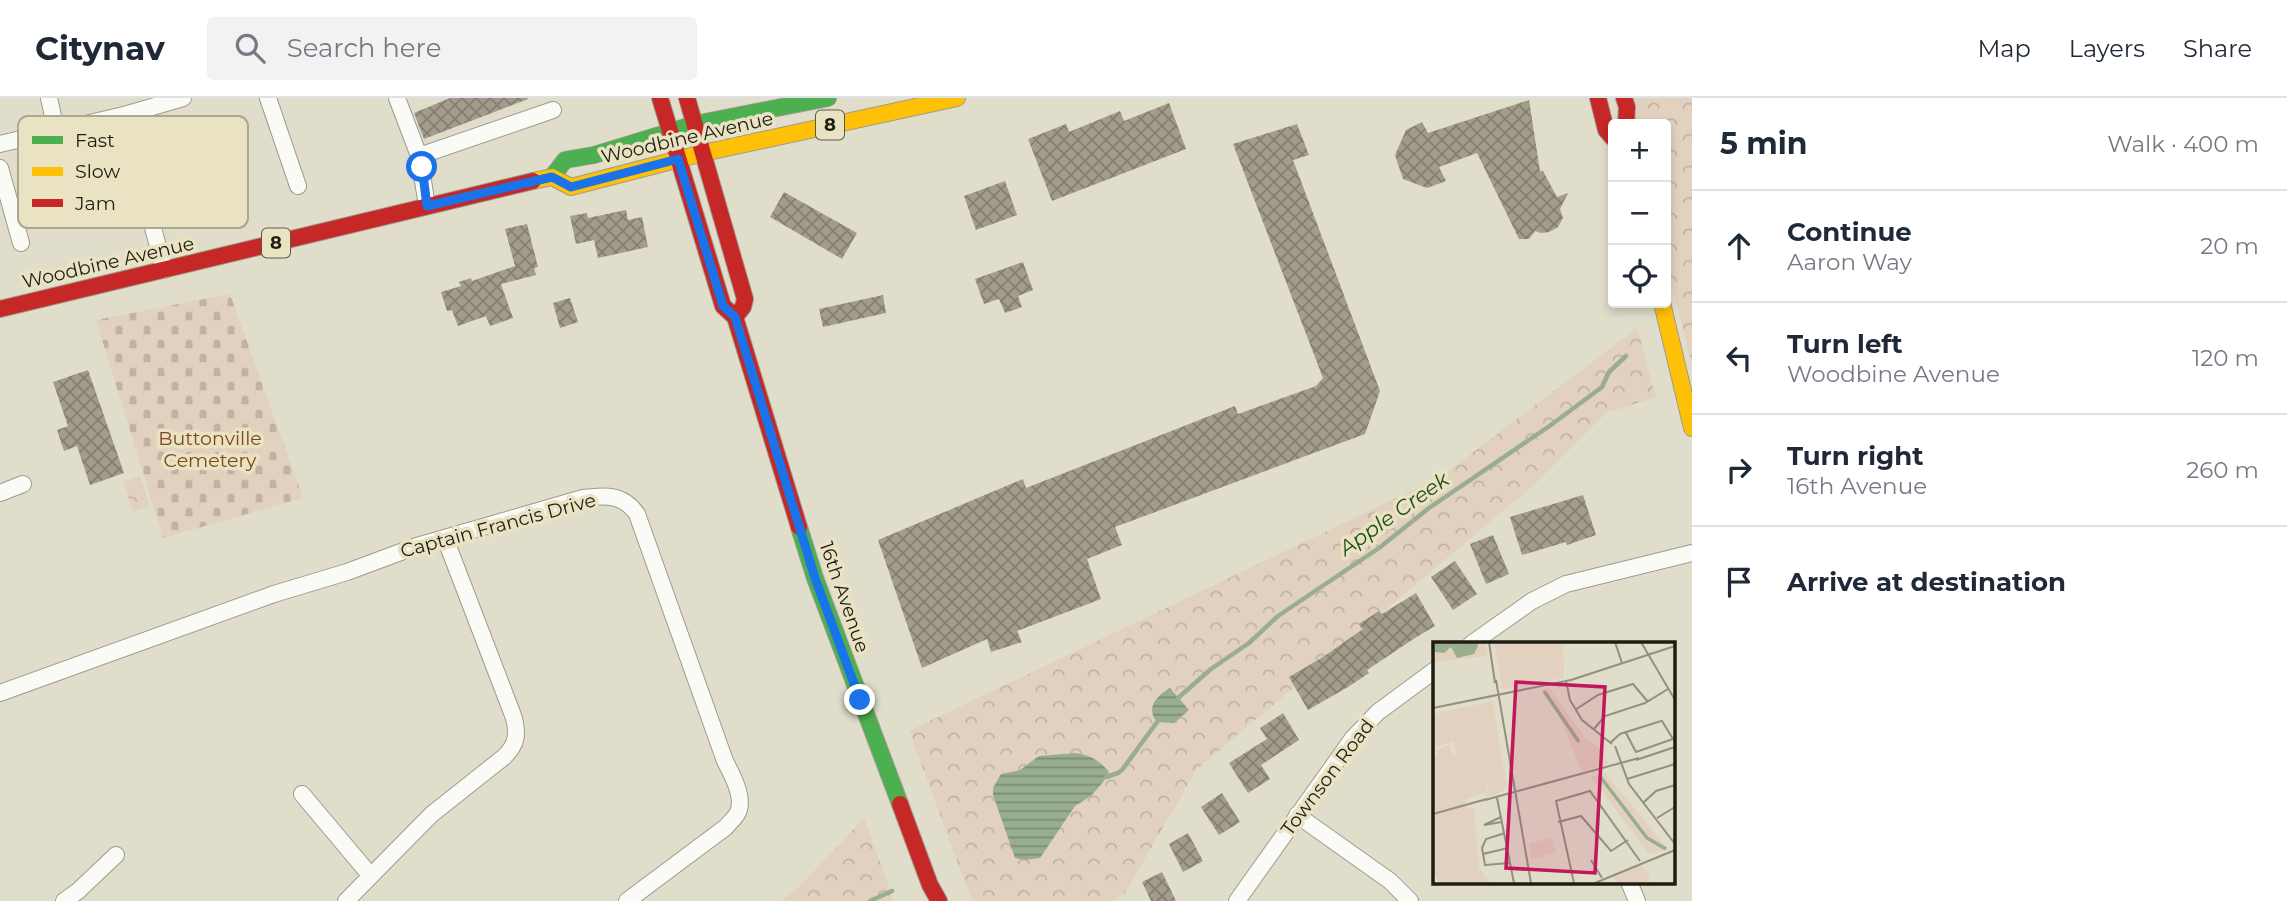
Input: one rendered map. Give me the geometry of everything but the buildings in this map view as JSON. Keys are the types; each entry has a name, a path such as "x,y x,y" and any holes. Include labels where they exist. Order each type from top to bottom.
{"main road":[{"name":"16th Avenue","path":"660,98 723,306 735,317 815,578 932,893 939,901"},
{"name":"16th Avenue","path":"687,98 745,299 743,307 735,317"},
{"name":"Woodbine Avenue","path":"0,309 552,177 565,160 594,155 695,124 828,98"},
{"name":"Woodbine Avenue","path":"552,177 571,187 703,153 957,98"},
{"path":"1598,98 1608,132"},
{"path":"1624,98 1626,119"},
{"path":"1663,308 1692,428"}],"street":[{"path":"49,98 53,116"},
{"path":"116,116 183,98"},
{"path":"268,98 298,186"},
{"path":"397,98 419,156 427,206"},
{"path":"419,156 553,110"},
{"path":"0,144 18,140"},
{"path":"0,168 21,243"},
{"path":"153,228 164,270"},
{"path":"0,493 23,484"},
{"name":"Captain Francis Drive","path":"0,693 274,594 347,572 388,555 583,498 616,498 630,504 637,514 735,780 740,804 738,813 726,827 627,901"},
{"path":"346,901 432,814 504,757 517,739 514,718 445,538"},
{"path":"1474,642 1523,607 1566,584 1692,553"},
{"name":"Townson Road","path":"1237,901 1353,737 1378,712 1433,671"},
{"path":"302,794 370,875"},
{"path":"1297,815 1390,881 1410,901"},
{"path":"64,901 116,855"},
{"path":"1630,884 1637,901"}],"green space":[{"path":"1630,98 1692,98 1692,365 1671,281 1671,119 1634,119"},
{"name":"Buttonville Cemetery","path":"230,294 303,498 163,538 96,320"},
{"path":"1637,328 1656,397 1606,413 1536,483 1197,769 1125,893 1112,901 972,901 909,731 1442,476"},
{"path":"140,476 150,506 133,512 123,482"},
{"path":"864,818 894,901 781,901 798,888"}],"shaded area":[{"path":"1170,688 1189,710 1174,723 1157,722 1152,707 1157,698"},
{"path":"1075,753 1094,759 1109,772 1091,796 1075,806 1040,858 1015,858 993,795 993,788 1001,774 1020,770 1039,756"}],"waterway":[{"name":"Apple Creek","path":"1178,698 1211,669 1249,643 1278,616 1379,548 1429,508 1602,387 1609,372 1626,356"},
{"name":"Apple Creek","path":"1106,777 1122,770 1157,722"},
{"name":"Apple Creek","path":"870,901 892,891"}],"traffic: fast":[{"path":"552,177 565,160 594,155 695,124 828,98"},
{"path":"799,527 815,578 900,804"}],"traffic: slow":[{"path":"533,181 552,177 571,187 703,153 957,98"},
{"path":"1663,308 1692,428"}],"traffic: jam":[{"path":"660,98 723,306 735,317 799,527"},
{"path":"687,98 745,299 743,307 735,317"},
{"path":"1598,98 1608,132"},
{"path":"1624,98 1626,119"},
{"path":"0,309 533,181"},
{"path":"900,804 930,885 939,901"}],"route":[{"path":"422,167 427,206 552,177 571,187 678,159 723,306 735,317 815,578 860,700"}]}
